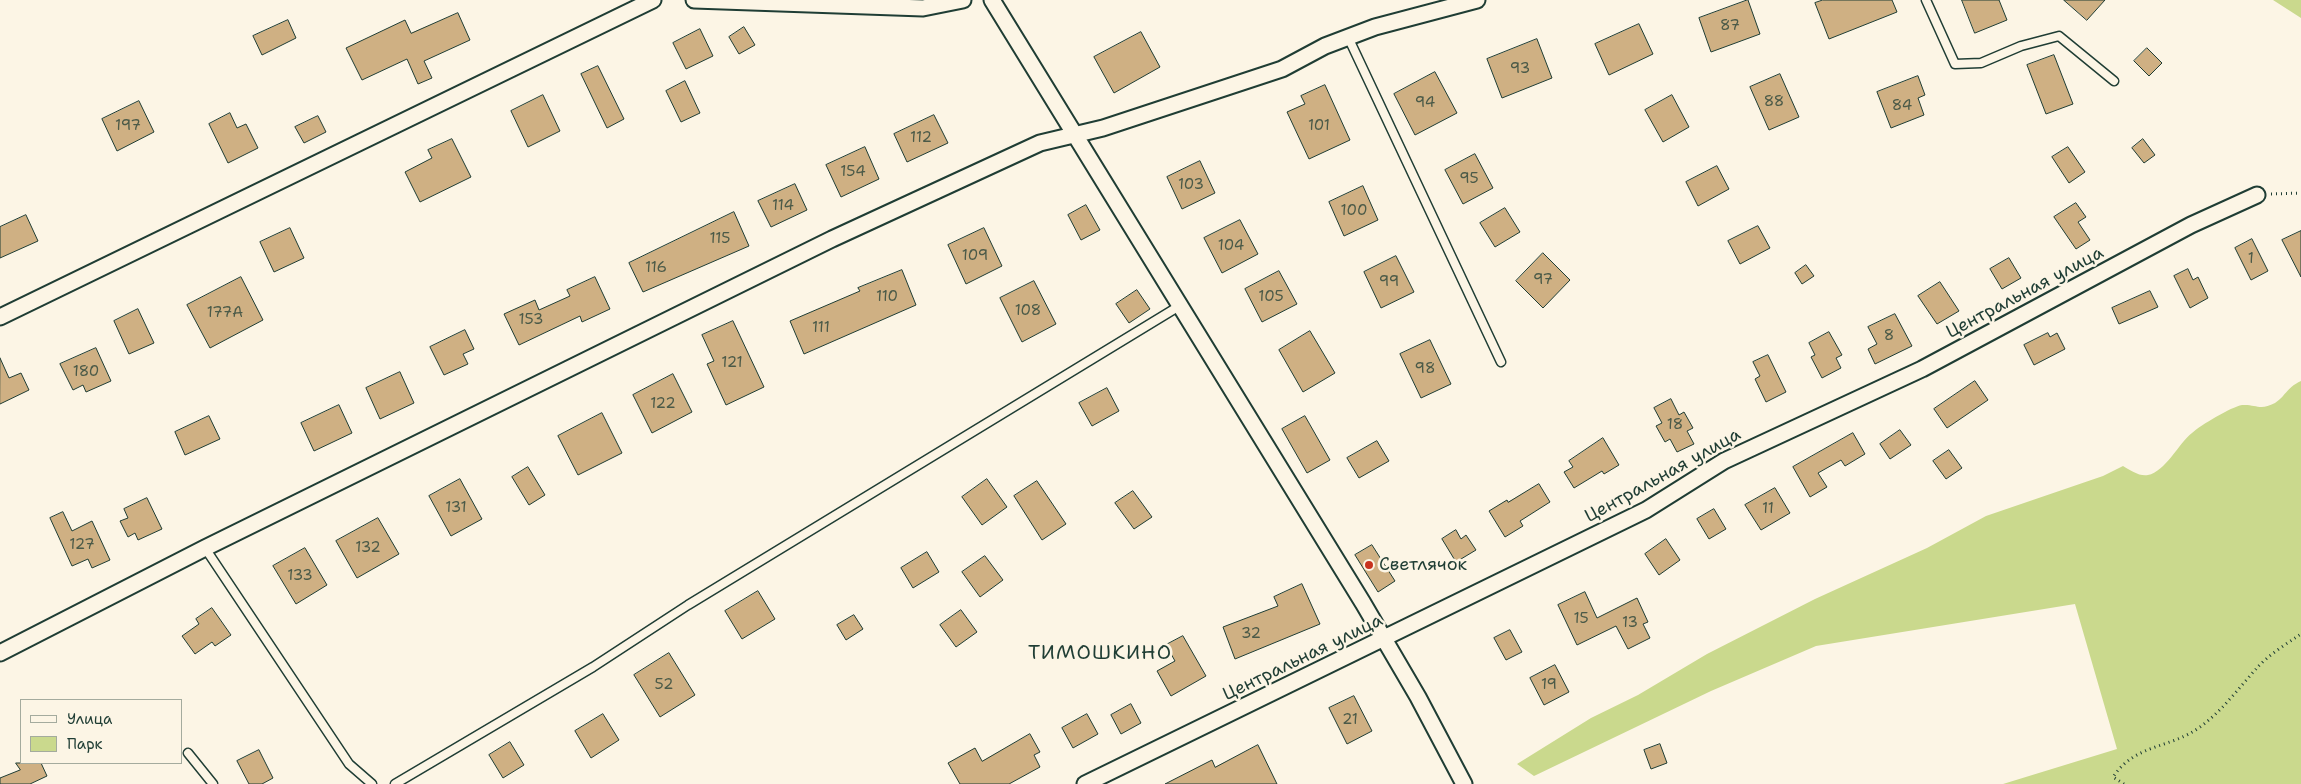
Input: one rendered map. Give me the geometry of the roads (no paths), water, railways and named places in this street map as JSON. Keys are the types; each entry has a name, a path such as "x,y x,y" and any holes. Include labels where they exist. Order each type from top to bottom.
{"street":[{"path":"0,318 653,0"},
{"path":"694,0 923,8 963,0"},
{"path":"992,0 1385,639 1464,784"},
{"path":"0,653 205,548 832,239 1040,143 1103,128 1282,69 1348,36 1477,0"},
{"name":"Центральная улица","path":"1085,784 1646,510 1724,461 1922,370 2191,225 2257,195"}],"lane":[{"path":"1926,0 1955,64 1982,62 2021,46 2058,36 2114,81"},
{"path":"1348,36 1501,362"},
{"path":"395,784 593,667 688,605 1181,305"},
{"path":"205,548 349,764 372,784"},
{"path":"188,753 213,784"}],"place":[{"name":"Светлячок","path":"1369,565"}],"district":[{"name":"ТИМОШКИНО","path":"1100,654"}]}
